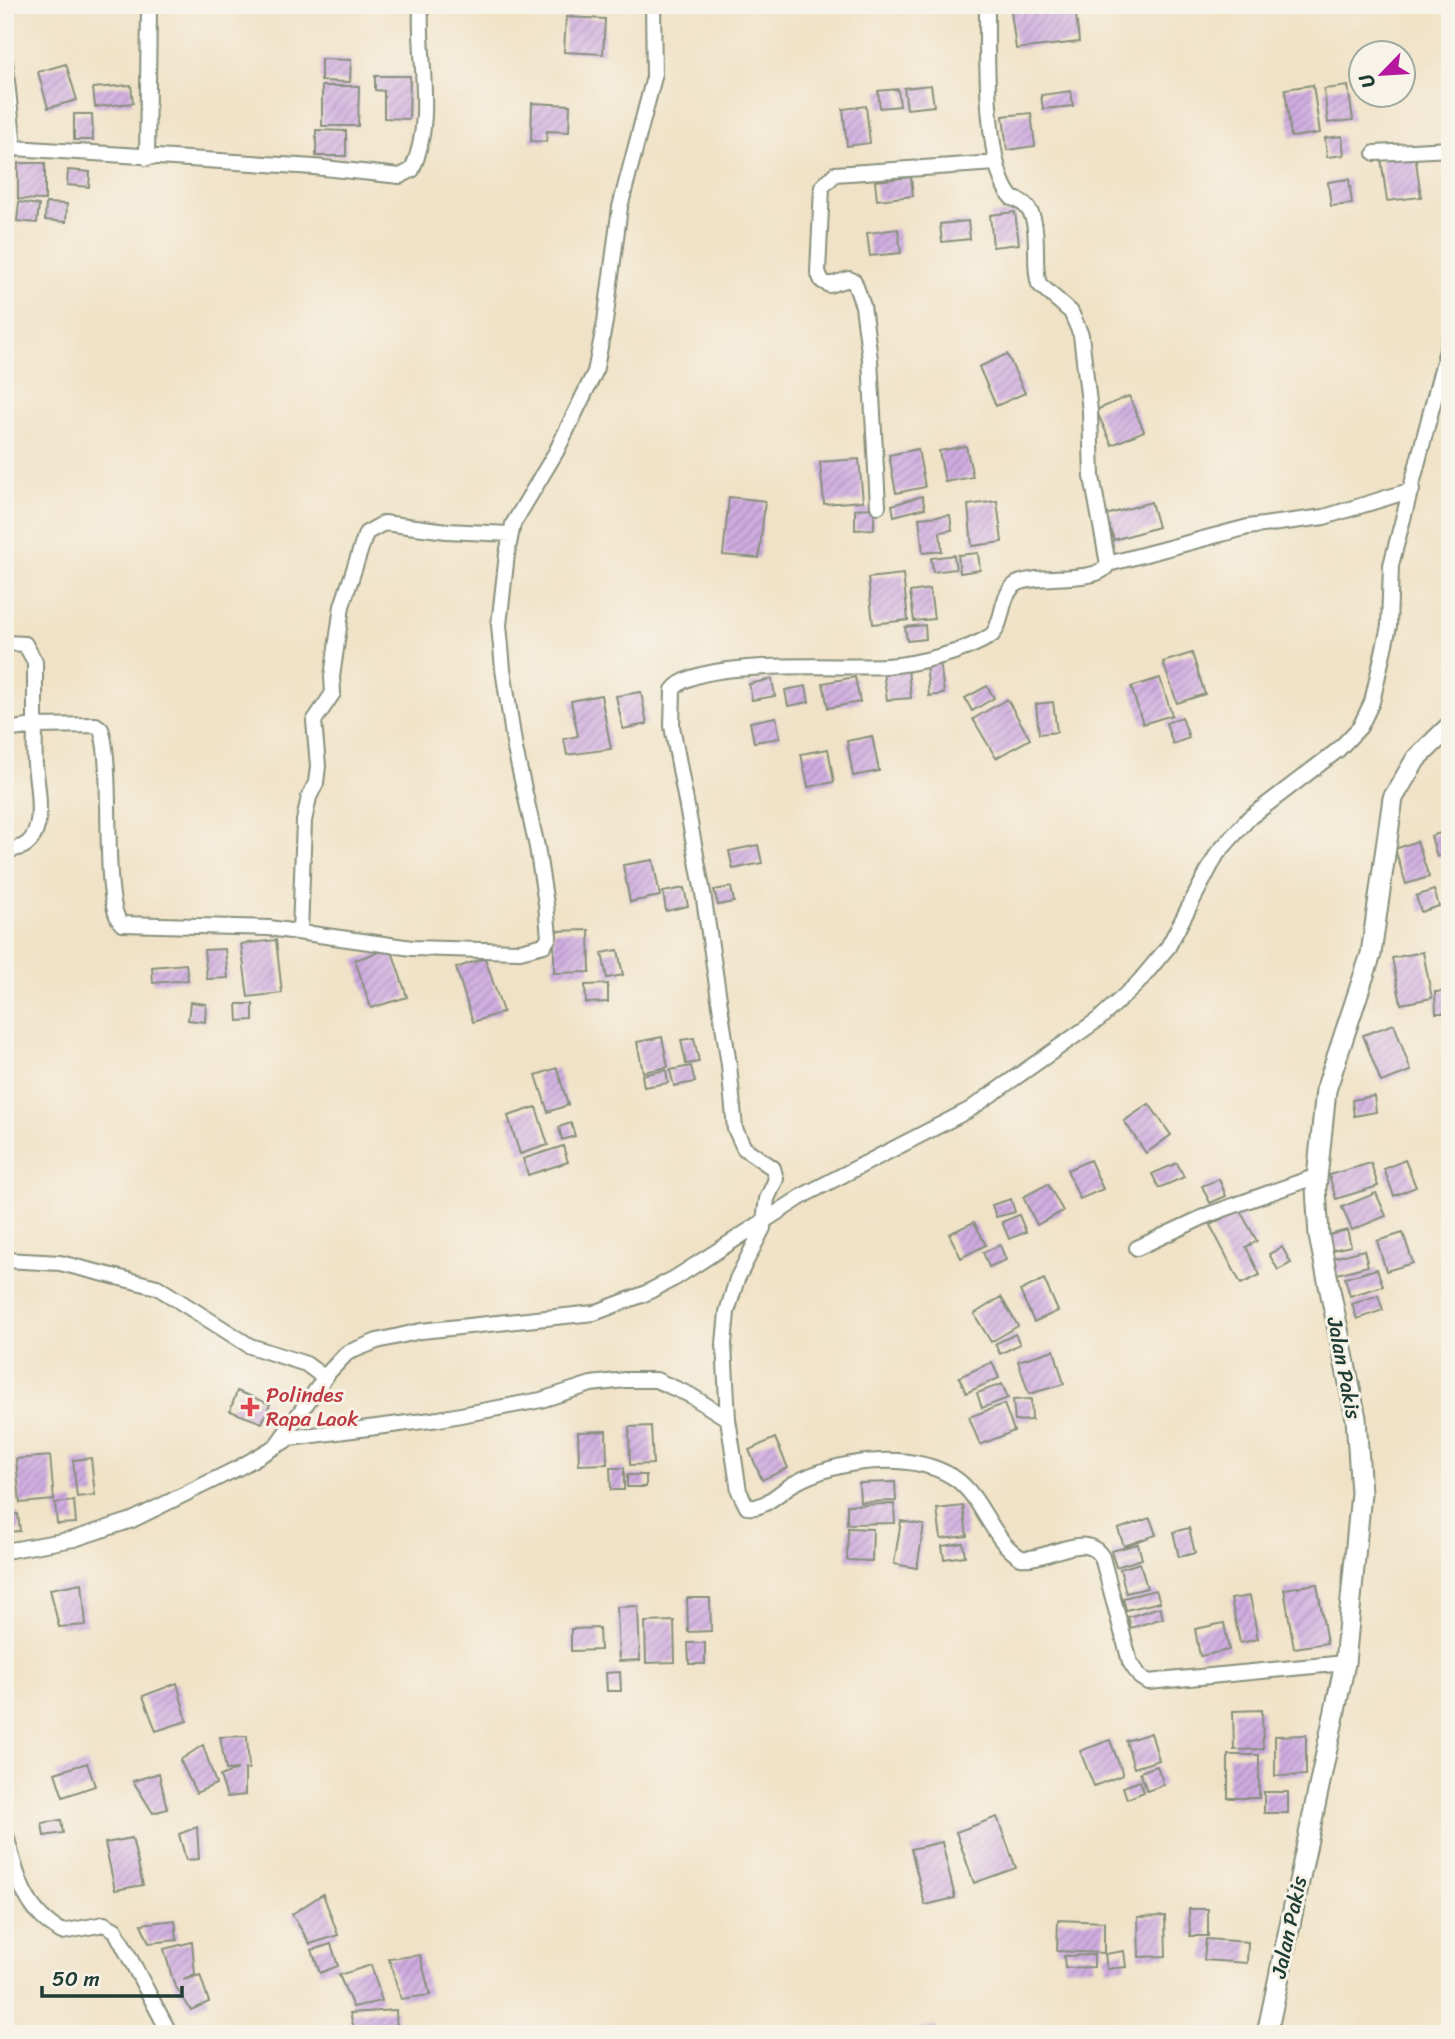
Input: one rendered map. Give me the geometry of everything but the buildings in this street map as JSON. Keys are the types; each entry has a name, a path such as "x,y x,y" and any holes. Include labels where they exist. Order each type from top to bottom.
{"street":[{"path":"5,62 10,154 314,167 400,176 408,173 414,165 420,141 425,100 419,41 421,5"},
{"path":"5,730 85,723 101,729 104,738 111,831 110,901 119,921 130,925 269,928 412,948 520,951 531,950 547,941 546,904 537,847 515,749 499,625 510,534 556,453 595,372 605,321 620,206 654,77 653,5"},
{"path":"987,5 986,54 996,163 1003,189 1012,198 1022,200 1033,213 1039,284 1071,312 1081,335 1085,387 1090,411 1092,477 1108,564"},
{"path":"147,158 149,11"},
{"path":"1376,153 1450,149"},
{"path":"878,506 870,359 863,306 854,281 849,279 829,285 822,281 818,272 822,187 835,174 996,163"},
{"path":"278,1443 347,1353 377,1341 421,1331 594,1313 675,1278 806,1194 969,1110 1099,1019 1137,984 1168,947 1217,854 1249,818 1338,750 1360,727 1372,702 1380,671 1389,626 1391,565 1412,490 1431,401 1450,338"},
{"path":"1345,1663 1148,1682 1140,1677 1130,1662 1102,1557 1093,1548 1077,1545 1037,1558 1021,1558 1000,1540 973,1499 954,1478 901,1462 832,1468 792,1484 761,1505 747,1507 739,1491 728,1419 724,1344 727,1312 737,1279 764,1221 767,1199 776,1185 776,1173 770,1164 744,1148 735,1129 729,1065 703,892 672,726 673,691 683,680 710,673 799,664 885,666 925,660 992,635 1008,593 1017,584 1031,579 1053,580 1100,572 1108,564 1248,527 1324,517 1412,490"},
{"path":"300,932 304,821 309,797 316,783 314,721 333,693 332,677 342,606 366,533 384,523 447,531 510,534"},
{"path":"5,643 25,644 35,662 38,827 28,844 17,849 5,849"},
{"name":"Jalan Pakis","path":"1267,2034 1345,1663 1361,1493 1356,1418 1320,1236 1317,1176 1326,1090 1358,998 1373,942 1393,798 1416,759 1450,726"},
{"path":"1138,1248 1172,1230 1317,1176"},
{"path":"5,1260 60,1263 157,1287 250,1346 306,1364 326,1378"},
{"path":"5,1551 74,1539 132,1520 240,1467 290,1438 452,1417 541,1400 591,1384 625,1380 656,1380 728,1419"},
{"path":"5,1831 23,1895 33,1910 62,1932 104,1924 115,1930 170,2034"}],"place":[{"name":"Polindes Rapa Laok","path":"250,1407"}]}
